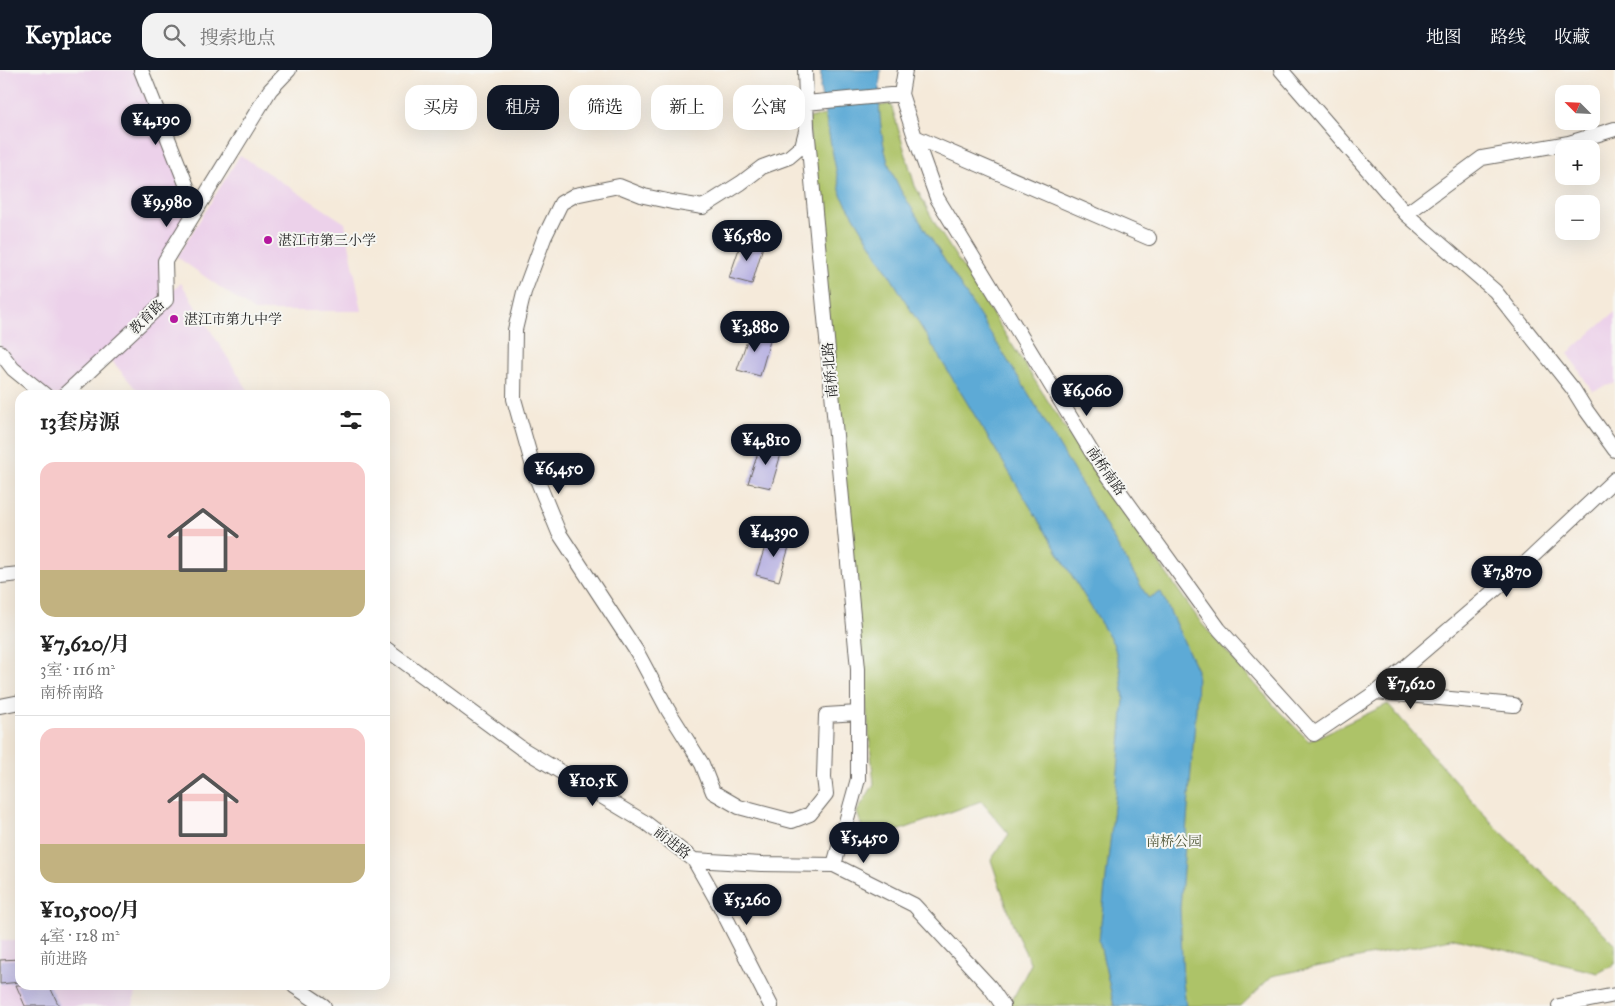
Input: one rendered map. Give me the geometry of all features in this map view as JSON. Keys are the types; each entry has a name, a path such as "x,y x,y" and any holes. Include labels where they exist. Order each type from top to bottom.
{"street":[{"path":"141,70 190,194 200,204"},
{"name":"教育路","path":"69,390 166,300 165,261 270,90 290,70"},
{"name":"南桥北路","path":"804,70 807,127 858,669 858,779 834,865"},
{"name":"南桥南路","path":"905,70 901,94 914,137 937,198 1094,456 1219,629 1314,734 1376,692"},
{"path":"1281,70 1406,214 1495,291 1573,388 1586,410 1615,450"},
{"path":"806,103 901,94"},
{"path":"807,127 802,146 789,157 762,167 703,207 644,196 619,186 575,196 561,203 544,238 524,292 515,330 514,399 536,477 559,533 637,652 668,710 702,764 713,792 739,807 792,821 810,814 826,794 824,777 826,715 858,713"},
{"path":"1406,214 1482,158 1569,144 1615,129"},
{"path":"914,137 1150,238"},
{"path":"0,352 13,369 39,390"},
{"path":"1376,692 1516,572 1615,479"},
{"path":"0,576 15,574"},
{"name":"前进路","path":"390,652 521,748 646,823 694,860 761,864 834,865"},
{"path":"1376,692 1514,705"},
{"path":"0,706 15,703"},
{"path":"694,860 772,1006"},
{"path":"834,865 914,905 990,987 1003,1006"},
{"path":"300,990 324,1006"},
{"path":"1559,1006 1615,995"}],"shaded area":[{"path":"0,70 141,70 200,204 165,261 167,297 181,283 248,390 137,390 107,355 69,390 40,390 0,352"},
{"name":"湛江市第三小学","path":"240,155 345,223 362,311 254,311 177,257"},
{"path":"1615,312 1615,383 1592,391 1568,353"},
{"path":"0,941 15,941 15,990 135,990 133,1006 0,1006"}],"green space":[{"name":"南桥公园","path":"891,104 915,186 937,227 1076,445 1202,624 1278,710 1309,741 1388,704 1491,822 1615,944 1615,964 1598,973 1455,938 1272,976 1241,1006 1009,1006 1031,964 1016,933 991,860 1009,834 981,801 867,842 857,812 874,784 808,118"}],"water":[{"path":"821,70 881,70 879,105 883,140 889,166 901,191 1030,396 1148,598 1161,592 1197,670 1196,709 1180,908 1183,982 1186,1006 1114,1006 1099,940 1124,699 1120,669 1114,645 841,195 820,89"}],"building":[{"path":"742,240 764,243 752,284 729,278"},
{"path":"750,332 772,334 760,376 737,370"},
{"path":"761,444 783,447 771,488 748,483"},
{"path":"768,537 791,540 779,581 756,575"},
{"path":"15,959 15,982 0,984 0,960"},
{"path":"18,990 51,990 59,1006 25,1006"}],"place":[{"name":"湛江市第三小学","path":"268,240"},
{"name":"湛江市第九中学","path":"174,319"}]}
